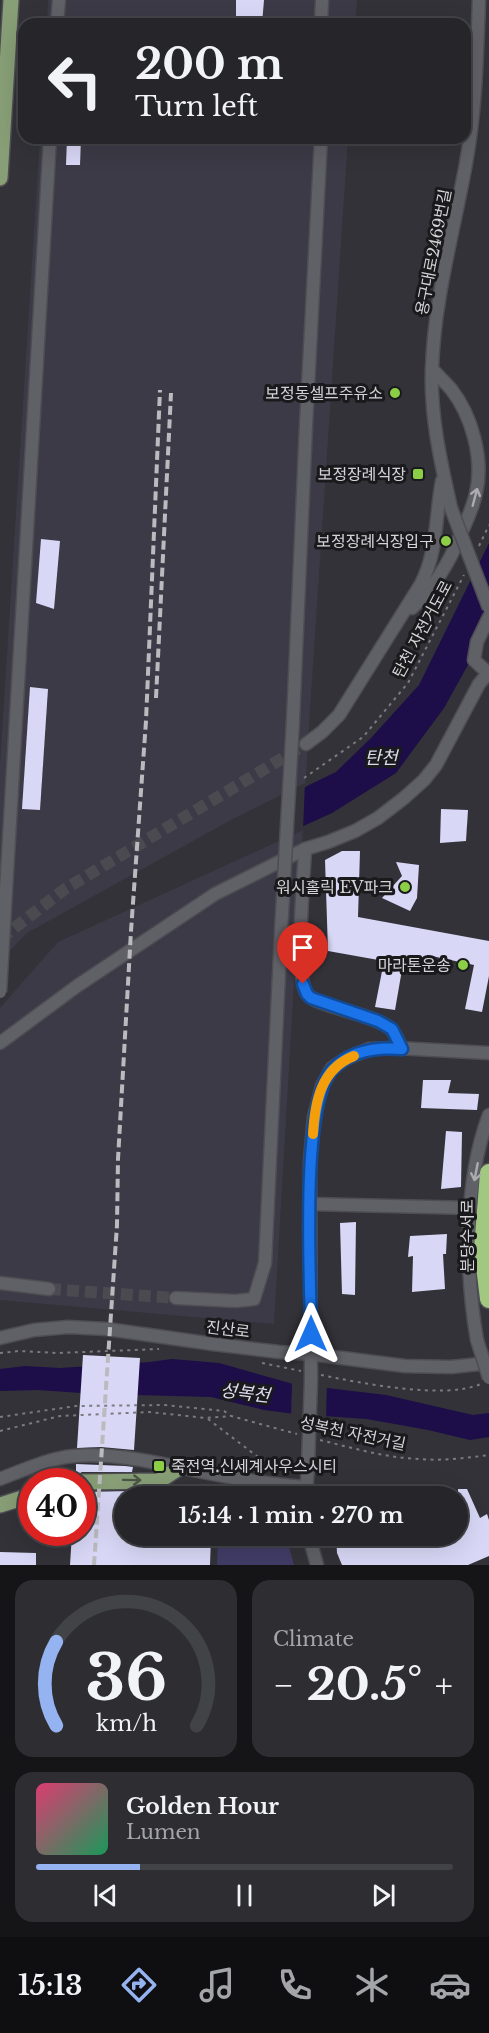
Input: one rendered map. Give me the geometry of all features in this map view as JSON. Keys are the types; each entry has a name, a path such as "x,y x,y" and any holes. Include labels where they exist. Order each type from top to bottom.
{"highway":[{"name":"분당수서로","path":"489,1173 483,1248 489,1299"}],"main road":[{"path":"0,178 11,0"},
{"path":"96,1482 159,1481 179,1468"},
{"path":"0,1505 18,1497"}],"street":[{"path":"57,18 58,0"},
{"path":"321,18 322,0"},
{"name":"용구대로2469번길","path":"471,136 479,0"},
{"path":"0,992 50,144"},
{"path":"176,1298 236,1301 254,1299 266,1263 273,1076 321,144"},
{"name":"용구대로2469번길","path":"469,144 438,308 432,369 435,420 451,508 489,608"},
{"path":"402,617 419,602 441,575 474,502 478,486 476,450 470,424 456,396 432,369"},
{"path":"306,744 339,715 402,617 424,577 432,559 443,474"},
{"path":"0,1043 77,986 215,894 305,849 355,831 378,818 424,780 436,765 479,684 488,673 474,660 477,642 489,617"},
{"path":"305,849 301,952 303,984 307,994 311,998 378,1021 392,1029 402,1049"},
{"path":"306,1486 311,1354 310,1161 314,1117 322,1086 332,1068 347,1058 369,1049 489,1053"},
{"path":"489,1115 472,1191 469,1275 477,1340 489,1379"},
{"path":"310,1204 471,1208"},
{"path":"0,1283 50,1289"},
{"name":"진산로","path":"0,1338 34,1330 107,1329 268,1351 405,1366 451,1367 489,1363"},
{"path":"0,1479 72,1456 104,1455 156,1462 278,1486"},
{"path":"0,1498 18,1494"},
{"path":"312,1546 317,1565"}],"path":[{"path":"474,554 489,525"},
{"name":"탄천 자전거도로","path":"304,778 363,736 408,682 465,574"},
{"path":"0,1353 168,1348"},
{"path":"252,1361 310,1375 412,1389 470,1389 489,1379"},
{"path":"0,1417 76,1406 165,1404 224,1411 231,1416"},
{"name":"성복천 자전거길","path":"0,1431 60,1416 149,1412 206,1418 231,1416 298,1434"},
{"path":"206,1418 258,1457 270,1462 269,1484"},
{"name":"성복천 자전거길","path":"321,1440 381,1455 420,1459 454,1459 489,1455"}],"shaded area":[{"path":"48,0 357,0 356,18 47,18"},
{"path":"40,144 348,144 309,726 274,1324 0,1300 0,764"},
{"path":"218,1546 289,1546 294,1565 217,1565"}],"water":[{"name":"탄천","path":"489,543 489,627 444,708 396,773 332,813 56,939 233,822 336,772 371,738 419,685"},
{"name":"성복천","path":"172,1359 219,1363 293,1384 386,1395 473,1415 489,1413 489,1437 470,1440 367,1419 264,1410 211,1397 38,1390 0,1391 0,1369 25,1366 60,1368"}],"pier":[{"path":"305,783 303,830 58,942 0,1008 0,961 27,933 231,820"},
{"path":"292,1381 327,1384 326,1420 291,1416"}],"building":[{"path":"236,0 264,0 262,18 236,18"},
{"path":"67,144 81,144 80,165 66,165"},
{"path":"41,539 60,541 54,609 36,603"},
{"path":"30,687 48,689 40,810 22,809"},
{"path":"441,809 468,810 466,841 440,843"},
{"path":"342,851 360,851 358,917 489,941 489,976 482,1012 465,1009 474,965 427,955 425,967 403,964 395,1010 375,1007 384,961 328,951 325,860"},
{"name":"워시홀릭 EV파크","path":"396,862 419,865 417,898 410,911 382,898 402,876"},
{"path":"423,1080 451,1080 448,1093 479,1094 477,1110 421,1108"},
{"path":"446,1131 462,1132 461,1187 441,1189"},
{"path":"356,1222 355,1295 342,1294 340,1223"},
{"path":"447,1234 446,1254 443,1254 445,1289 412,1292 413,1256 408,1257 410,1236"},
{"path":"83,1355 140,1358 134,1450 101,1447 77,1448"},
{"path":"76,1464 133,1467 132,1472 96,1472 96,1468 76,1468"},
{"path":"114,1491 114,1546 211,1546 210,1565 70,1565 71,1546 96,1546 96,1492"},
{"path":"468,1491 480,1518 487,1514 489,1520 489,1556 468,1565 342,1565 337,1546 468,1546"},
{"path":"0,1552 36,1553 36,1565 0,1565"}],"tunnel":[{"path":"0,939 65,889 306,744"},
{"path":"49,1289 176,1298"}],"railway":[{"path":"94,1565 117,1225 118,1159 131,931 146,721 160,390"},
{"path":"156,698 171,393"}],"slow traffic":[{"path":"313,1134 314,1117 322,1086 332,1068 354,1056"}],"place":[{"name":"보정동셀프주유소","path":"395,393"},
{"name":"보정장례식장","path":"418,474"},
{"name":"보정장례식장입구","path":"446,541"},
{"name":"워시홀릭 EV파크","path":"405,887"},
{"name":"마라톤운송","path":"463,965"},
{"name":"죽전역.신세계사우스시티","path":"159,1466"}],"route":[{"path":"303,984 311,998 378,1021 392,1029 402,1049 369,1049 347,1058 332,1068 322,1086 314,1117 310,1161 311,1334"}]}
